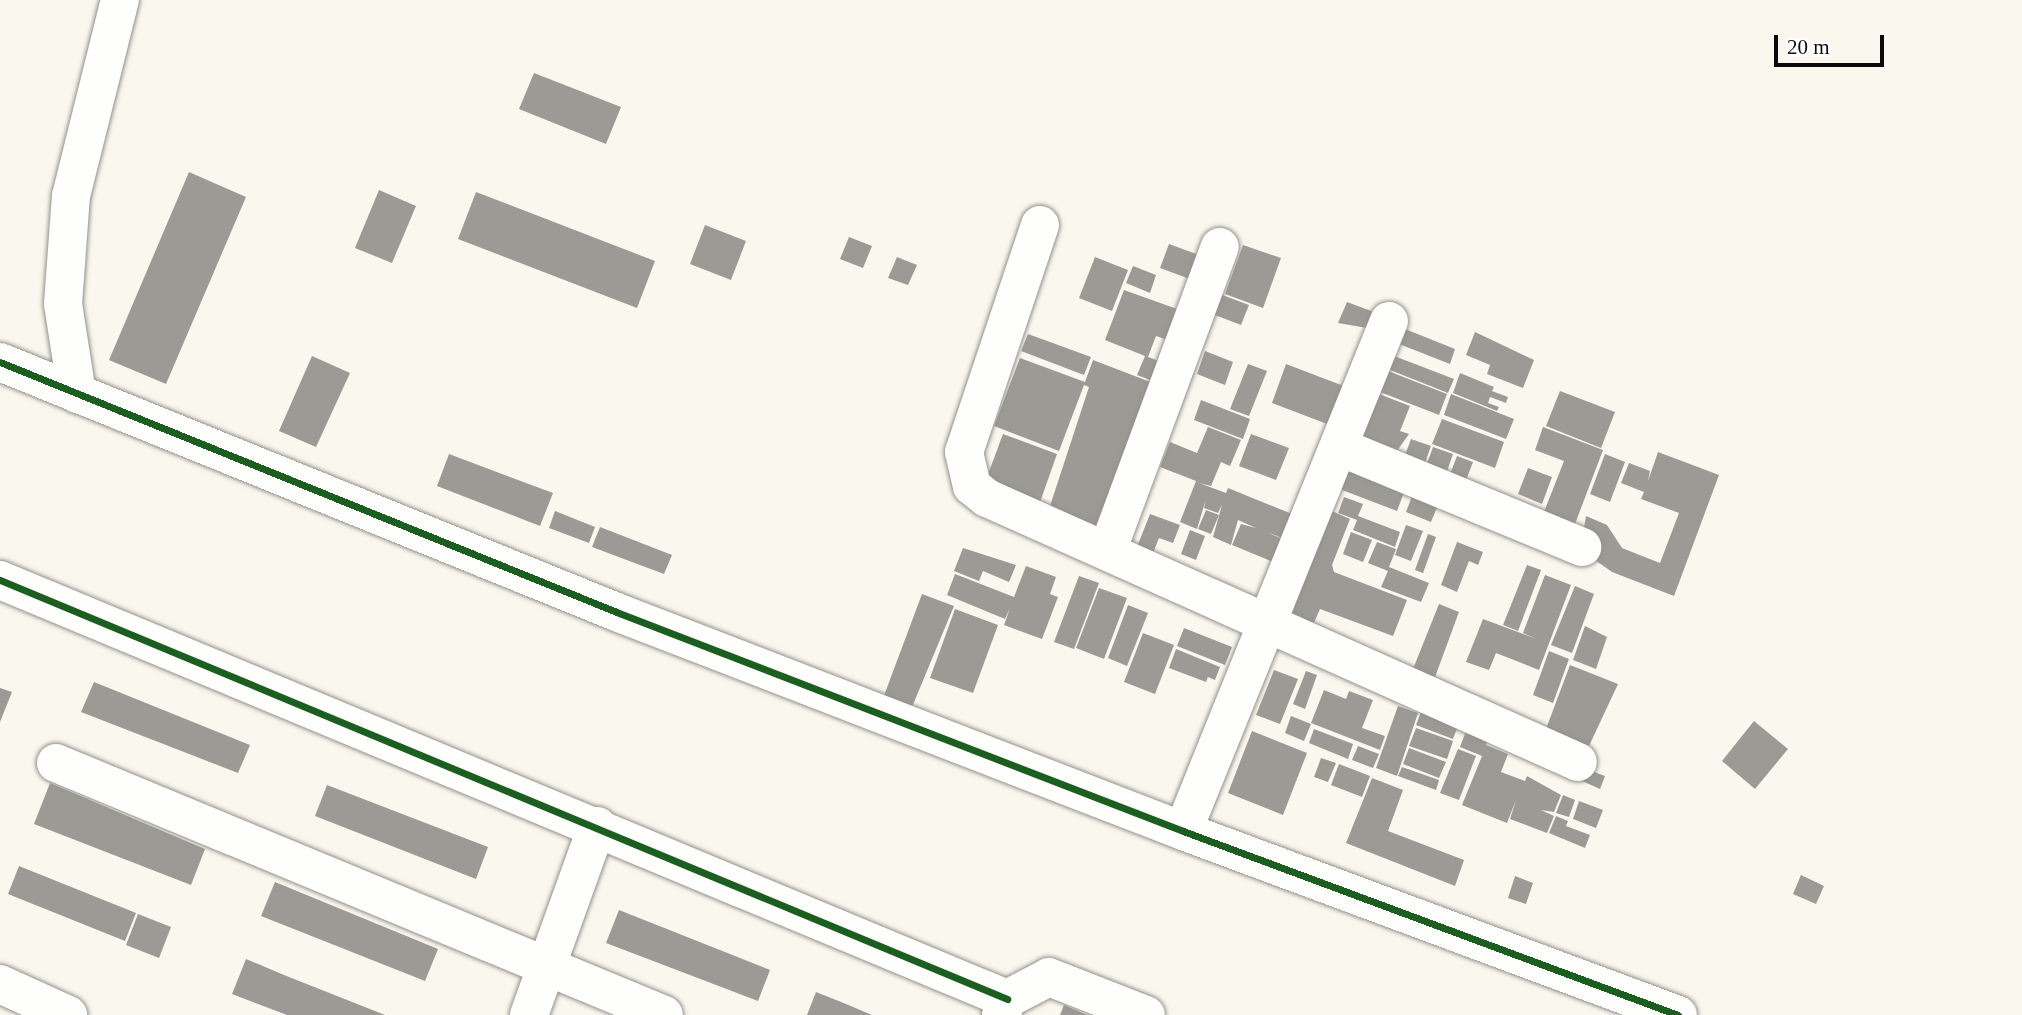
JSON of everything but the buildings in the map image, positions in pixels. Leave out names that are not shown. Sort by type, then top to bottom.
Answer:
[{"type":"street","points":[[77,394],[63,304],[71,196],[120,0]]},
{"type":"street","points":[[1040,226],[964,452],[972,486],[987,498],[1108,549],[1577,761]]},
{"type":"street","points":[[1108,549],[1220,247]]},
{"type":"street","points":[[1184,831],[1342,448],[1389,321]]},
{"type":"street","points":[[0,362],[632,618],[1184,831],[1678,1015]]},
{"type":"street","points":[[1342,448],[1582,547]]},
{"type":"street","points":[[0,580],[597,826],[1004,1007],[1049,977],[1146,1015]]},
{"type":"street","points":[[56,763],[664,1015]]},
{"type":"street","points":[[528,1015],[597,826]]},
{"type":"street","points":[[0,984],[68,1015]]},
{"type":"cycle path","points":[[0,362],[619,613],[1183,831],[1678,1015]]},
{"type":"cycle path","points":[[0,580],[1007,999]]}]
